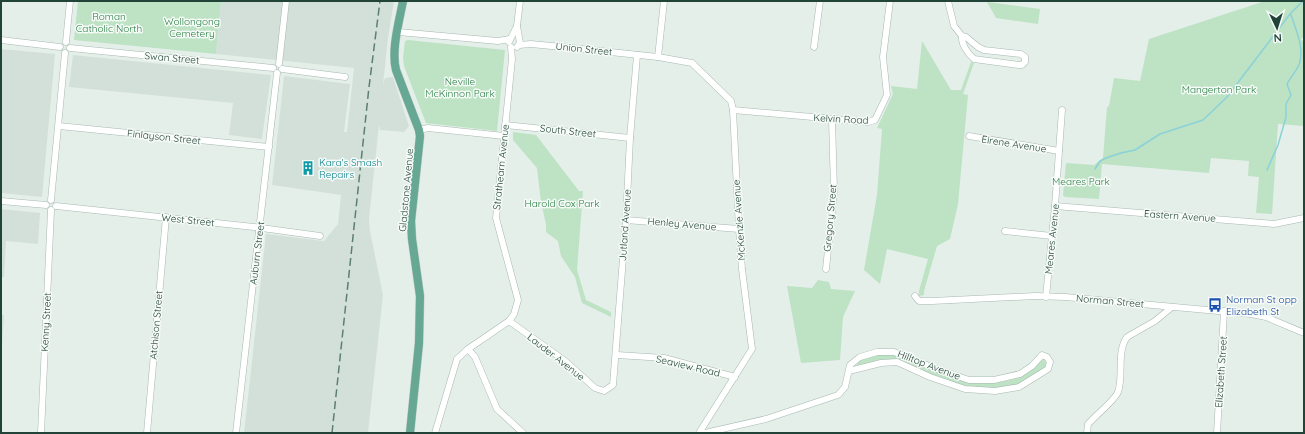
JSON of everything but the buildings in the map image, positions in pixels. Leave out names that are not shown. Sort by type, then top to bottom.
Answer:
[{"type":"main road","name":"Gladstone Avenue","points":[[403,1],[394,56],[395,66],[419,130],[420,144],[411,230],[420,288],[419,343],[410,433]]},
{"type":"street","points":[[1,201],[48,203],[54,201],[53,208],[47,209],[48,203],[59,126],[65,53],[68,52],[70,48],[69,44],[66,42],[70,1]]},
{"type":"street","name":"Auburn Street","points":[[236,433],[286,1]]},
{"type":"street","points":[[514,42],[520,1]]},
{"type":"street","points":[[658,58],[664,1]]},
{"type":"street","points":[[814,47],[820,1]]},
{"type":"street","name":"Kelvin Road","points":[[733,110],[832,120],[868,122],[875,120],[887,95],[883,57],[890,1]]},
{"type":"street","points":[[948,1],[954,26],[962,36],[966,37],[984,50],[1021,54],[1025,57],[1025,62],[1022,65],[1019,65],[974,59],[971,57],[961,41],[962,36]]},
{"type":"street","name":"Union Street","points":[[398,32],[637,55]]},
{"type":"street","points":[[1,40],[60,47],[65,53]]},
{"type":"street","points":[[60,47],[66,42]]},
{"type":"street","name":"Strathearn Avenue","points":[[509,321],[514,314],[518,300],[496,218],[514,42]]},
{"type":"street","name":"Swan Street","points":[[70,48],[278,68],[345,77]]},
{"type":"street","points":[[637,55],[692,63],[730,102],[733,110]]},
{"type":"street","name":"Jutland Avenue","points":[[604,391],[613,385],[616,355],[637,55]]},
{"type":"street","name":"McKenzie Avenue","points":[[699,433],[752,349],[742,270],[733,110]]},
{"type":"street","name":"Meares Avenue","points":[[1046,297],[1055,206],[1062,110]]},
{"type":"street","name":"Gregory Street","points":[[826,269],[834,191],[832,120]]},
{"type":"street","name":"South Street","points":[[506,125],[630,138]]},
{"type":"street","name":"Finlayson Street","points":[[59,126],[269,147]]},
{"type":"street","points":[[419,130],[428,128],[504,136]]},
{"type":"street","name":"Eirene Avenue","points":[[969,136],[1059,151]]},
{"type":"street","name":"Eastern Avenue","points":[[1055,206],[1274,224],[1304,218]]},
{"type":"street","name":"West Street","points":[[53,208],[166,217],[260,227],[320,236]]},
{"type":"street","name":"Kenny Street","points":[[41,433],[53,208]]},
{"type":"street","name":"Atchison Street","points":[[147,433],[166,217]]},
{"type":"street","name":"Henley Avenue","points":[[626,220],[739,229]]},
{"type":"street","points":[[1005,231],[1052,236]]},
{"type":"street","name":"Norman Street","points":[[915,296],[919,301],[1046,297],[1224,311],[1266,317],[1304,333]]},
{"type":"street","points":[[1087,433],[1088,424],[1090,421],[1117,394],[1124,341],[1127,337],[1154,321],[1172,307]]},
{"type":"street","name":"Elizabeth Street","points":[[1217,433],[1224,311]]},
{"type":"street","points":[[435,433],[457,359],[468,349],[509,321]]},
{"type":"street","name":"Lauder Avenue","points":[[509,321],[565,361],[595,388],[604,391]]},
{"type":"street","points":[[468,349],[475,358],[497,409],[523,433]]},
{"type":"street","name":"Hilltop Avenue","points":[[705,433],[766,419],[838,395],[845,387],[850,365],[860,357],[877,352],[894,352],[968,380],[994,380],[1020,374],[1032,366],[1042,355],[1047,357],[1050,362],[1048,369],[1019,387],[995,390],[965,389],[930,377],[897,362],[881,363],[849,371]]},
{"type":"street","name":"Seaview Road","points":[[616,355],[664,358],[735,377]]},
{"type":"shaded area","points":[[221,1],[394,1],[383,85],[385,78],[393,77],[409,126],[404,132],[380,130],[379,125],[369,219],[383,295],[368,433],[244,433],[266,234],[324,241],[338,224],[341,195],[272,185],[284,76],[350,84],[344,132],[347,132],[354,68],[216,54]]},
{"type":"shaded area","points":[[1,49],[55,54],[42,197],[1,193]]},
{"type":"shaded area","points":[[73,55],[271,75],[262,139],[229,135],[233,103],[69,87]]},
{"type":"shaded area","points":[[1,209],[40,213],[38,244],[6,241],[4,277],[1,277]]},
{"type":"shaded area","points":[[1,315],[4,315],[1,361]]},
{"type":"green space","name":"Wollongong Cemetery","points":[[78,1],[221,1],[216,54],[74,40]]},
{"type":"green space","name":"Mangerton Park","points":[[1265,1],[1304,1],[1304,37],[1301,39],[1304,43],[1304,126],[1278,124],[1272,214],[1256,213],[1259,177],[1248,176],[1249,161],[1211,158],[1209,173],[1102,164],[1099,199],[1065,197],[1063,195],[1066,163],[1094,165],[1103,158],[1107,107],[1109,106],[1114,78],[1140,81],[1149,39]]},
{"type":"green space","points":[[987,2],[1040,9],[1038,24],[996,18]]},
{"type":"green space","name":"Neville McKinnon Park","points":[[408,40],[505,50],[497,131],[426,123],[404,66],[403,58],[405,41]]},
{"type":"green space","points":[[922,41],[951,90],[961,90],[971,62],[974,63],[963,94],[968,95],[958,204],[950,239],[937,246],[924,295],[919,296],[928,259],[887,249],[880,284],[864,270],[877,195],[882,129],[877,128],[893,94],[891,86],[917,89]]},
{"type":"green space","name":"Harold Cox Park","points":[[513,132],[536,135],[579,191],[583,191],[577,270],[586,300],[611,312],[611,317],[582,303],[575,277],[561,256],[558,241],[546,232],[537,168],[513,140]]},
{"type":"green space","points":[[818,280],[829,282],[831,289],[855,291],[843,317],[840,360],[801,363],[787,286],[812,288]]},
{"type":"green space","points":[[877,354],[891,354],[961,380],[976,383],[993,383],[1017,378],[1027,374],[1044,359],[1046,363],[1045,368],[1020,383],[1006,388],[964,387],[883,360],[857,366],[858,362]]},
{"type":"waterway","points":[[1095,169],[1100,161],[1106,158],[1135,150],[1160,134],[1203,120],[1227,97],[1290,14],[1303,1]]},
{"type":"waterway","points":[[1267,170],[1278,145],[1286,117],[1286,104],[1291,95],[1287,84],[1298,67],[1301,59],[1299,40],[1291,15]]},
{"type":"railway","points":[[332,433],[369,87],[380,1]]},
{"type":"place","name":"Kara's Smash Repairs","points":[[308,168]]},
{"type":"place","name":"Norman St opp Elizabeth St","points":[[1215,305]]},
{"type":"park label","name":"Roman Catholic North","points":[[109,22]]},
{"type":"park label","name":"Meares Park","points":[[1081,181]]}]
